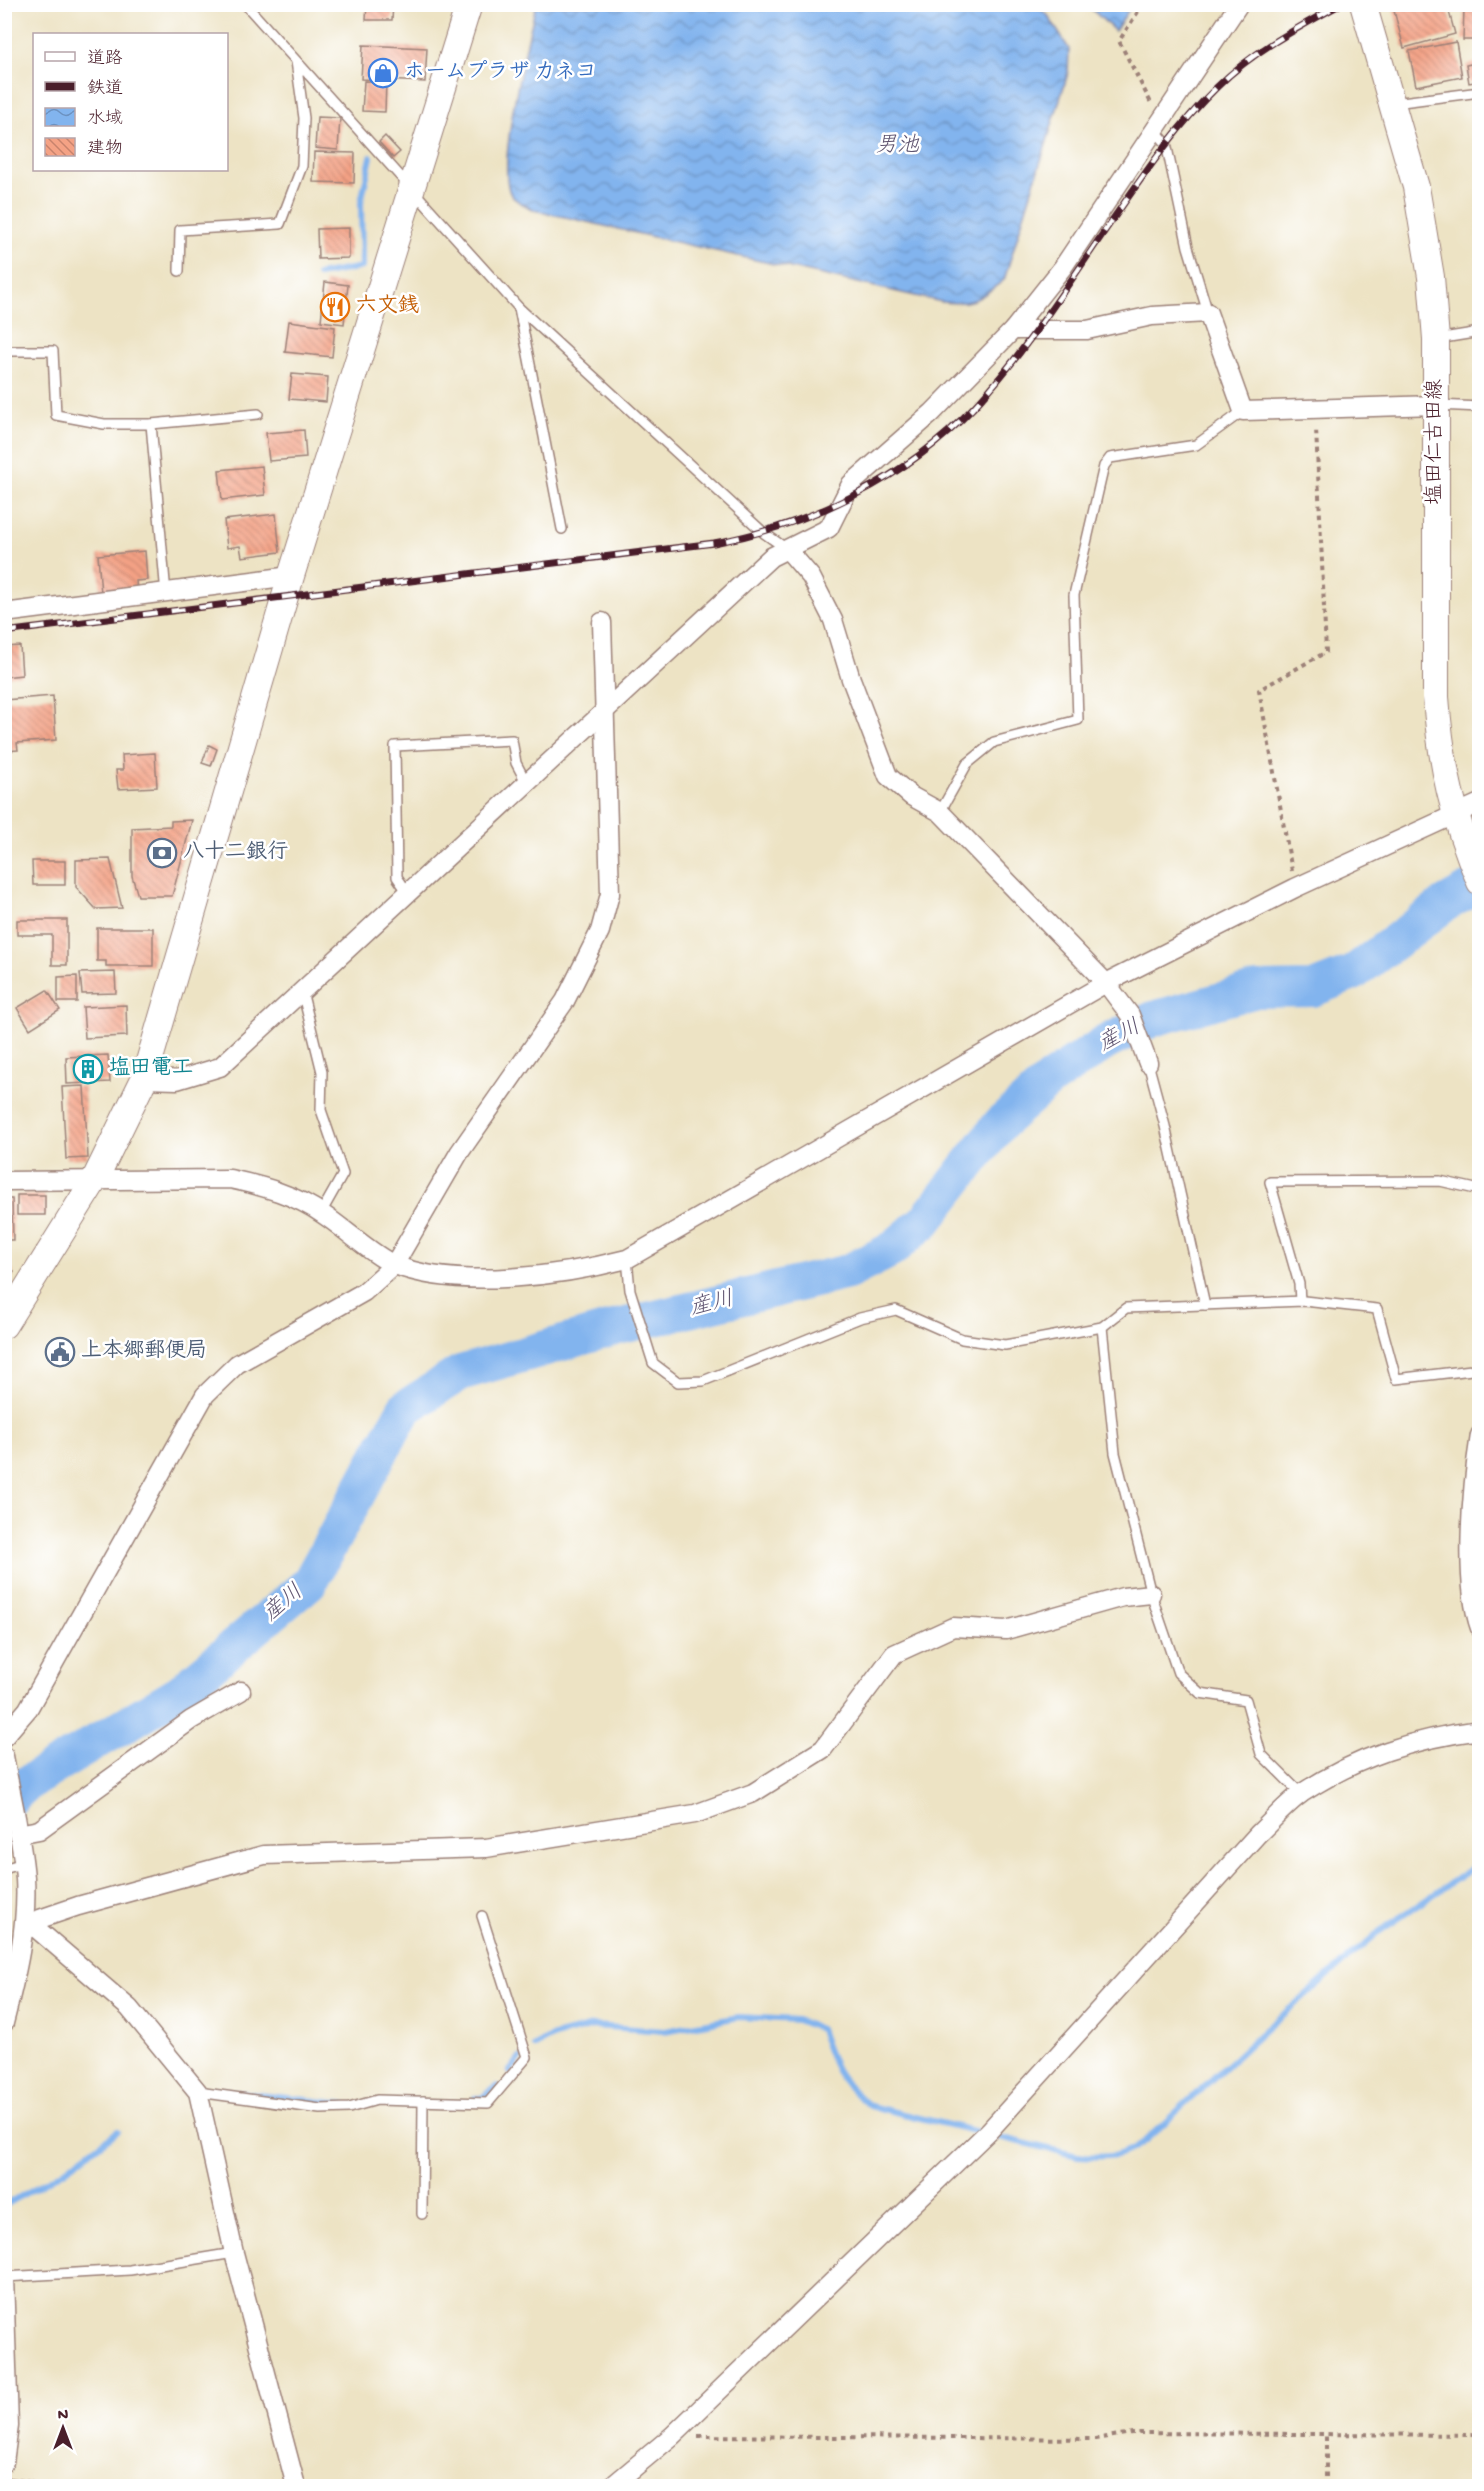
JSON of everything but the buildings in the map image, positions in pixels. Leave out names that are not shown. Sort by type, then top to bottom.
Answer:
[{"type":"street","points":[[4,1325],[95,1179],[144,1079],[291,576],[469,4]]},
{"type":"street","points":[[144,1079],[177,1080],[220,1067],[605,708],[771,557],[829,528],[851,484],[932,413],[1013,330],[1064,267],[1239,4]]},
{"type":"street","name":"塩田仁古田線","points":[[1368,6],[1391,104],[1416,187],[1425,232],[1436,339],[1436,697],[1440,751],[1455,815],[1479,882]]},
{"type":"street","points":[[1013,330],[1087,330],[1152,316],[1208,314],[1243,411],[1436,405]]},
{"type":"street","points":[[788,550],[811,577],[833,621],[851,679],[888,776],[911,796],[940,812],[1106,982],[1130,1015],[1148,1063]]},
{"type":"street","points":[[4,614],[291,576]]},
{"type":"street","points":[[4,1737],[28,1709],[205,1395],[237,1364],[364,1292],[394,1265],[459,1153],[565,1001],[600,931],[610,894],[602,622]]},
{"type":"street","points":[[4,1181],[230,1179],[266,1187],[321,1213],[394,1265],[436,1277],[514,1277],[589,1269],[627,1259],[1106,982],[1295,888],[1479,802]]},
{"type":"street","points":[[1479,1435],[1472,1521],[1472,1576],[1479,1628]]},
{"type":"street","points":[[28,1924],[78,1906],[264,1856],[486,1848],[695,1814],[753,1793],[823,1749],[894,1654],[953,1627],[1006,1630],[1123,1597],[1151,1594]]},
{"type":"street","points":[[18,1831],[39,1830],[191,1720],[241,1691]]},
{"type":"street","points":[[612,2487],[672,2436],[989,2131],[1257,1834],[1301,1794],[1375,1753],[1439,1735],[1479,1730]]},
{"type":"street","points":[[4,1756],[23,1863],[28,1924],[4,2023]]},
{"type":"street","points":[[28,1924],[129,2008],[198,2092],[234,2253],[296,2487]]},
{"type":"street","points":[[4,2277],[9,2426],[4,2462]]},
{"type":"lane","points":[[245,4],[519,308],[764,533],[788,550]]},
{"type":"lane","points":[[179,271],[180,230],[280,224],[302,166],[304,118],[296,61]]},
{"type":"lane","points":[[1391,104],[1479,92]]},
{"type":"lane","points":[[1157,125],[1166,143],[1188,247],[1208,314]]},
{"type":"lane","points":[[519,308],[562,529]]},
{"type":"lane","points":[[1436,339],[1479,332]]},
{"type":"lane","points":[[4,351],[53,351],[56,415],[104,424],[151,424],[258,414]]},
{"type":"lane","points":[[1436,405],[1479,407]]},
{"type":"lane","points":[[940,812],[968,764],[994,742],[1078,720],[1074,595],[1104,466],[1110,458],[1196,445],[1243,411]]},
{"type":"lane","points":[[151,424],[166,594]]},
{"type":"lane","points":[[408,893],[398,877],[395,746],[512,740],[516,763],[526,782]]},
{"type":"lane","points":[[302,991],[322,1072],[321,1110],[343,1174],[321,1213]]},
{"type":"lane","points":[[1148,1063],[1165,1126],[1204,1305]]},
{"type":"lane","points":[[1300,1301],[1299,1284],[1270,1182],[1440,1181],[1479,1190]]},
{"type":"lane","points":[[627,1259],[630,1290],[653,1362],[678,1382],[704,1381],[860,1318],[896,1310],[962,1340],[1005,1345],[1102,1327],[1125,1308],[1300,1301],[1377,1309],[1396,1379],[1479,1369]]},
{"type":"lane","points":[[1102,1327],[1115,1454],[1151,1594],[1178,1673],[1200,1693],[1246,1700],[1261,1754],[1301,1794]]},
{"type":"lane","points":[[4,1869],[23,1863]]},
{"type":"lane","points":[[198,2092],[320,2109],[349,2108],[377,2100],[488,2103],[527,2057],[482,1916]]},
{"type":"lane","points":[[422,2214],[423,2101]]},
{"type":"lane","points":[[4,2277],[130,2270],[234,2253]]},
{"type":"lane","points":[[4,2482],[29,2487]]},
{"type":"path","points":[[1143,4],[1119,41],[1157,125]]},
{"type":"path","points":[[1295,888],[1259,690],[1326,652],[1316,409]]},
{"type":"path","points":[[672,2436],[1095,2439],[1132,2433],[1479,2435]]},
{"type":"path","points":[[1326,2433],[1326,2487]]},
{"type":"water","name":"男池","points":[[536,5],[1034,5],[1047,14],[1069,49],[1068,73],[1004,280],[976,299],[942,302],[534,210],[521,203],[511,195],[507,180],[507,158],[520,73]]},
{"type":"water","points":[[1087,5],[1132,5],[1115,31]]},
{"type":"waterway","points":[[318,275],[362,267],[361,202],[371,157]]},
{"type":"waterway","name":"産川","points":[[4,1805],[26,1784],[180,1692],[309,1583],[405,1408],[460,1373],[618,1327],[848,1272],[891,1250],[925,1221],[1000,1124],[1051,1079],[1105,1043],[1153,1019],[1257,990],[1313,989],[1353,973],[1445,904],[1480,884]]},
{"type":"waterway","points":[[535,2046],[554,2036],[593,2026],[665,2031],[739,2017],[797,2020],[820,2029],[838,2072],[851,2089],[870,2106],[1078,2156],[1097,2157],[1121,2154],[1146,2140],[1265,2030],[1380,1931],[1480,1863]]},
{"type":"waterway","points":[[509,2072],[520,2058]]},
{"type":"waterway","points":[[475,2098],[481,2098],[497,2087]]},
{"type":"waterway","points":[[213,2090],[344,2104]]},
{"type":"waterway","points":[[4,2206],[64,2171],[118,2131]]},
{"type":"railway","points":[[4,632],[714,543],[750,535],[821,511],[855,495],[919,455],[975,406],[1013,362],[1137,185],[1202,102],[1231,74],[1260,52],[1341,4]]},
{"type":"place","name":"ホームプラザ カネコ","points":[[383,73]]},
{"type":"place","name":"六文銭","points":[[335,307]]},
{"type":"place","name":"八十二銀行","points":[[162,853]]},
{"type":"place","name":"塩田電工","points":[[88,1069]]},
{"type":"place","name":"上本郷郵便局","points":[[60,1352]]}]
